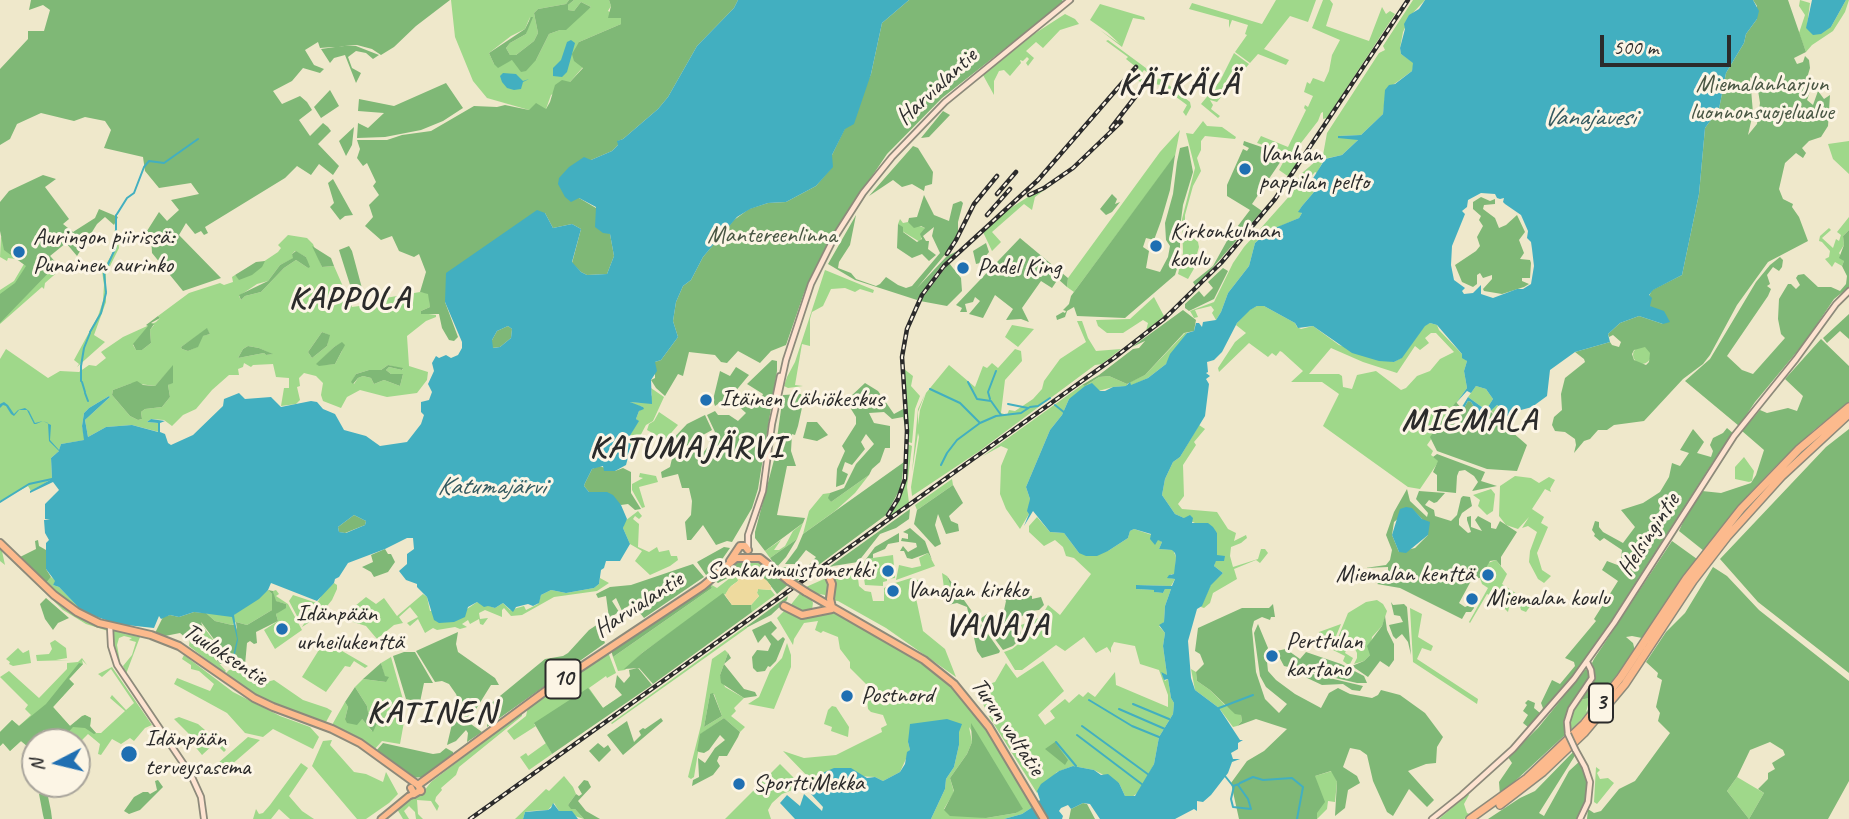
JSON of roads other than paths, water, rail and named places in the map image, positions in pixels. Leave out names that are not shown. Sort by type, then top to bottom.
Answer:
[{"type":"highway","name":"3","points":[[1470,819],[1527,778],[1584,724],[1621,677],[1741,509],[1775,473],[1849,407]]},
{"type":"highway","name":"3","points":[[1711,552],[1766,492],[1849,414]]},
{"type":"highway","name":"Tuuloksentie","points":[[0,543],[61,601],[86,617],[109,627],[172,642],[195,654],[254,698],[324,725],[360,744],[416,789]]},
{"type":"highway","name":"Turun valtatie","points":[[738,548],[765,558],[787,580]]},
{"type":"highway","points":[[738,548],[743,557],[748,550]]},
{"type":"highway","name":"Harvialantie","points":[[703,586],[730,561],[738,548]]},
{"type":"highway","name":"Turun valtatie","points":[[743,557],[762,559],[774,572],[924,660],[964,694],[989,727],[1044,819]]},
{"type":"highway","name":"Harvialantie","points":[[416,789],[551,687],[703,586],[735,559],[743,557]]},
{"type":"highway","name":"3","points":[[1479,819],[1530,783],[1591,726],[1625,684],[1705,560]]},
{"type":"highway","points":[[828,572],[832,581],[830,602],[838,611]]},
{"type":"highway","points":[[822,601],[831,592]]},
{"type":"highway","points":[[809,593],[815,606],[810,614]]},
{"type":"highway","points":[[784,606],[798,615],[822,609],[838,611]]},
{"type":"main road","name":"Harvialantie","points":[[748,550],[748,535],[765,477],[772,424],[786,360],[806,298],[827,251],[884,166],[935,111],[1070,0]]},
{"type":"main road","name":"Helsingintie","points":[[1432,819],[1513,749],[1554,704],[1587,662],[1734,436],[1826,318],[1849,293]]},
{"type":"main road","name":"Harvialantie","points":[[738,548],[757,509]]},
{"type":"main road","points":[[109,627],[110,643],[119,669],[191,775],[202,800],[204,819]]},
{"type":"main road","points":[[1580,819],[1588,802],[1590,782],[1586,767],[1568,733],[1567,722],[1571,709],[1592,678],[1587,662]]},
{"type":"main road","name":"Harvialantie","points":[[381,819],[416,789]]},
{"type":"water","name":"Katumajärvi","points":[[738,0],[909,0],[882,23],[871,74],[854,124],[845,129],[832,155],[833,167],[816,186],[786,202],[768,203],[737,217],[703,257],[691,280],[683,286],[676,302],[673,321],[678,337],[661,360],[655,362],[657,371],[651,380],[652,404],[630,402],[644,409],[639,411],[636,419],[639,421],[628,439],[631,446],[626,465],[615,471],[604,471],[603,466],[592,469],[584,486],[589,492],[607,492],[613,495],[621,505],[627,519],[623,528],[630,544],[620,561],[606,561],[601,570],[599,584],[594,588],[566,593],[551,590],[541,595],[539,603],[516,607],[513,612],[503,603],[495,608],[484,607],[477,602],[468,607],[465,617],[454,622],[439,623],[434,620],[427,597],[417,584],[406,580],[399,571],[407,564],[407,554],[414,549],[413,538],[407,538],[348,563],[317,601],[271,583],[259,599],[234,615],[238,640],[230,669],[237,639],[232,617],[194,612],[179,617],[170,615],[161,619],[159,616],[154,628],[117,624],[83,612],[59,587],[53,585],[55,581],[46,569],[46,543],[49,540],[45,533],[44,520],[50,520],[45,519],[45,504],[59,490],[53,482],[30,493],[52,479],[51,458],[59,451],[49,441],[48,424],[51,425],[50,440],[59,450],[61,444],[84,440],[84,413],[109,396],[85,420],[88,437],[106,427],[132,425],[158,432],[158,423],[147,422],[151,419],[165,421],[160,423],[160,432],[165,434],[171,445],[193,435],[223,406],[224,399],[239,393],[245,399],[271,397],[281,407],[317,402],[323,409],[335,414],[344,430],[366,436],[380,446],[407,442],[421,424],[424,415],[421,412],[421,402],[429,400],[432,392],[428,384],[434,371],[432,363],[436,356],[439,358],[446,355],[451,358],[458,355],[462,348],[445,302],[446,273],[537,210],[545,213],[553,228],[572,224],[581,229],[572,262],[581,272],[587,275],[607,274],[614,256],[610,234],[595,227],[596,207],[579,198],[571,202],[565,197],[558,184],[559,178],[584,157],[591,160],[612,151],[618,145],[617,141],[623,139],[658,109],[668,97],[697,46],[734,8]],"holes":[[[508,326],[512,329],[511,338],[500,347],[493,348],[492,340],[497,331]],[[354,515],[366,521],[365,525],[346,533],[339,532],[338,527]]]},
{"type":"water","name":"Vanajavesi","points":[[1425,0],[1753,0],[1759,11],[1757,19],[1726,73],[1719,109],[1705,128],[1699,194],[1682,275],[1653,290],[1649,295],[1652,298],[1650,306],[1664,311],[1670,322],[1663,324],[1639,316],[1620,323],[1608,334],[1610,342],[1575,352],[1550,370],[1547,396],[1532,407],[1514,409],[1513,416],[1507,416],[1507,410],[1497,405],[1482,419],[1471,402],[1468,401],[1463,410],[1460,410],[1468,397],[1486,410],[1493,399],[1486,389],[1476,386],[1471,393],[1467,391],[1457,402],[1467,388],[1464,371],[1467,361],[1437,325],[1430,323],[1425,326],[1402,358],[1394,362],[1379,361],[1352,353],[1313,326],[1298,328],[1295,323],[1264,306],[1250,310],[1237,323],[1222,352],[1214,360],[1207,362],[1206,373],[1210,376],[1206,379],[1209,384],[1205,416],[1180,457],[1173,462],[1165,479],[1162,495],[1175,514],[1184,518],[1190,515],[1193,518],[1192,523],[1208,523],[1213,527],[1217,533],[1217,555],[1225,556],[1224,561],[1216,561],[1214,566],[1223,573],[1211,585],[1202,606],[1197,609],[1188,641],[1191,678],[1195,690],[1219,708],[1240,740],[1243,740],[1238,743],[1238,749],[1231,753],[1233,759],[1240,759],[1232,762],[1228,773],[1211,795],[1203,802],[1197,801],[1197,811],[1194,809],[1175,819],[1100,819],[1090,804],[1083,803],[1071,809],[1068,805],[1061,808],[1059,811],[1062,819],[1004,819],[1022,814],[1034,806],[1040,800],[1037,791],[1041,784],[1059,771],[1073,766],[1094,770],[1101,775],[1108,774],[1119,783],[1125,796],[1135,796],[1154,764],[1159,737],[1173,714],[1174,703],[1168,679],[1164,680],[1161,672],[1167,675],[1163,646],[1165,633],[1159,625],[1164,622],[1165,606],[1171,589],[1165,589],[1163,593],[1154,592],[1136,589],[1136,585],[1172,586],[1175,579],[1167,578],[1174,574],[1175,553],[1172,550],[1159,549],[1162,542],[1158,540],[1155,545],[1150,539],[1151,534],[1134,529],[1130,531],[1128,538],[1108,551],[1097,556],[1086,556],[1079,553],[1064,533],[1050,532],[1033,511],[1024,526],[1029,514],[1027,511],[1030,499],[1026,487],[1050,430],[1062,415],[1069,399],[1085,386],[1092,383],[1100,391],[1105,391],[1148,378],[1166,364],[1170,354],[1187,333],[1194,331],[1196,323],[1202,327],[1203,322],[1216,320],[1228,293],[1249,266],[1255,243],[1270,230],[1299,218],[1302,213],[1298,212],[1314,192],[1310,186],[1312,180],[1325,159],[1342,155],[1358,140],[1338,136],[1361,135],[1383,114],[1385,90],[1412,71],[1413,63],[1401,54],[1400,48],[1404,24],[1409,15],[1419,9]],"holes":[[[1481,193],[1495,194],[1497,198],[1504,198],[1503,202],[1521,215],[1528,231],[1527,238],[1531,242],[1534,266],[1531,284],[1493,298],[1481,294],[1481,285],[1473,293],[1464,294],[1462,291],[1465,288],[1454,280],[1451,265],[1452,246],[1465,214],[1462,211],[1467,207],[1468,200]]]},
{"type":"water","points":[[1812,0],[1846,0],[1831,27],[1821,34],[1813,35],[1806,28]]},
{"type":"water","points":[[571,40],[575,43],[567,72],[562,77],[553,76],[553,68],[561,60],[567,42]]},
{"type":"water","points":[[503,73],[516,74],[523,81],[529,79],[523,82],[521,89],[514,90],[507,88],[502,82],[500,76]]},
{"type":"water","points":[[4,402],[14,414],[18,410],[25,408],[29,411],[35,423],[43,421],[34,424],[27,410],[19,410],[14,416],[6,406],[0,408],[0,404]]},
{"type":"water","points":[[1412,508],[1422,519],[1430,522],[1428,535],[1406,553],[1399,552],[1392,535],[1400,509]]},
{"type":"water","points":[[947,719],[962,724],[959,745],[954,767],[946,779],[945,789],[931,819],[795,819],[780,803],[787,795],[800,806],[804,794],[822,811],[823,807],[808,787],[820,774],[834,768],[851,768],[867,778],[875,777],[883,781],[900,772],[905,764],[907,752],[910,750],[910,724]]},
{"type":"water","points":[[553,803],[559,811],[572,811],[578,819],[523,819],[525,812],[548,810]]},
{"type":"waterway","points":[[117,214],[127,198],[134,193],[149,161],[164,163],[198,139]]},
{"type":"waterway","points":[[106,292],[104,273],[116,247],[116,215]]},
{"type":"waterway","points":[[90,332],[101,313],[106,293]]},
{"type":"waterway","points":[[81,366],[90,333]]},
{"type":"waterway","points":[[81,366],[81,381]]},
{"type":"waterway","points":[[990,399],[988,392],[996,371]]},
{"type":"waterway","points":[[82,382],[85,392]]},
{"type":"waterway","points":[[968,382],[977,399],[991,401],[1001,415]]},
{"type":"waterway","points":[[930,389],[960,403],[980,423]]},
{"type":"waterway","points":[[85,393],[88,401]]},
{"type":"waterway","points":[[941,465],[957,440],[980,423],[996,416],[1021,413],[1050,398]]},
{"type":"waterway","points":[[1008,404],[1028,408]]},
{"type":"waterway","points":[[1055,405],[1065,413]]},
{"type":"waterway","points":[[0,502],[29,484],[52,479]]},
{"type":"waterway","points":[[1219,708],[1253,695]]},
{"type":"waterway","points":[[1089,700],[1132,726],[1159,737]]},
{"type":"waterway","points":[[1133,704],[1169,719]]},
{"type":"waterway","points":[[1119,709],[1165,729]]},
{"type":"waterway","points":[[1082,726],[1149,775]]},
{"type":"waterway","points":[[1077,735],[1143,785]]},
{"type":"waterway","points":[[1056,742],[1076,766]]},
{"type":"waterway","points":[[1225,776],[1233,786],[1239,784]]},
{"type":"waterway","points":[[1240,783],[1253,777],[1263,780],[1292,778],[1303,787],[1297,819]]},
{"type":"waterway","points":[[1234,786],[1231,799],[1233,807],[1251,809],[1248,799],[1238,785]]},
{"type":"railway","points":[[470,819],[1114,358],[1164,319],[1221,263],[1275,199],[1408,0]]},
{"type":"railway","points":[[888,515],[898,499],[905,479],[907,431],[902,357],[907,329],[922,295],[944,266],[1038,180],[1136,67]]},
{"type":"railway","points":[[1111,128],[1139,92]]},
{"type":"railway","points":[[1029,195],[1073,168],[1121,122]]},
{"type":"railway","points":[[997,194],[1016,172]]},
{"type":"railway","points":[[947,254],[974,204],[997,176]]},
{"type":"railway","points":[[987,215],[1010,189]]},
{"type":"place","name":"Vanhan pappilan pelto","points":[[1245,169]]},
{"type":"place","name":"Kirkonkulman koulu","points":[[1156,246]]},
{"type":"place","name":"Auringon piirissä: Punainen aurinko","points":[[19,252]]},
{"type":"place","name":"Padel King","points":[[963,268]]},
{"type":"place","name":"Itäinen Lähiökeskus","points":[[706,400]]},
{"type":"place","name":"Sankarimuistomerkki","points":[[888,571]]},
{"type":"place","name":"Miemalan kenttä","points":[[1488,575]]},
{"type":"place","name":"Vanajan kirkko","points":[[893,591]]},
{"type":"place","name":"Miemalan koulu","points":[[1472,599]]},
{"type":"place","name":"Idänpään urheilukenttä","points":[[282,629]]},
{"type":"place","name":"Perttulan kartano","points":[[1272,656]]},
{"type":"place","name":"Postnord","points":[[847,696]]},
{"type":"place","name":"Idänpään terveysasema","points":[[129,754]]},
{"type":"place","name":"SporttiMekka","points":[[739,784]]},
{"type":"district","name":"KÄIKÄLÄ","points":[[1179,86]]},
{"type":"district","name":"KAPPOLA","points":[[350,300]]},
{"type":"district","name":"MIEMALA","points":[[1470,422]]},
{"type":"district","name":"KATUMAJÄRVI","points":[[687,449]]},
{"type":"district","name":"VANAJA","points":[[997,627]]},
{"type":"district","name":"KATINEN","points":[[432,714]]},
{"type":"park label","name":"Miemalanharjun luonnonsuojelualue","points":[[1762,99]]},
{"type":"park label","name":"Mantereenlinna","points":[[772,236]]}]
